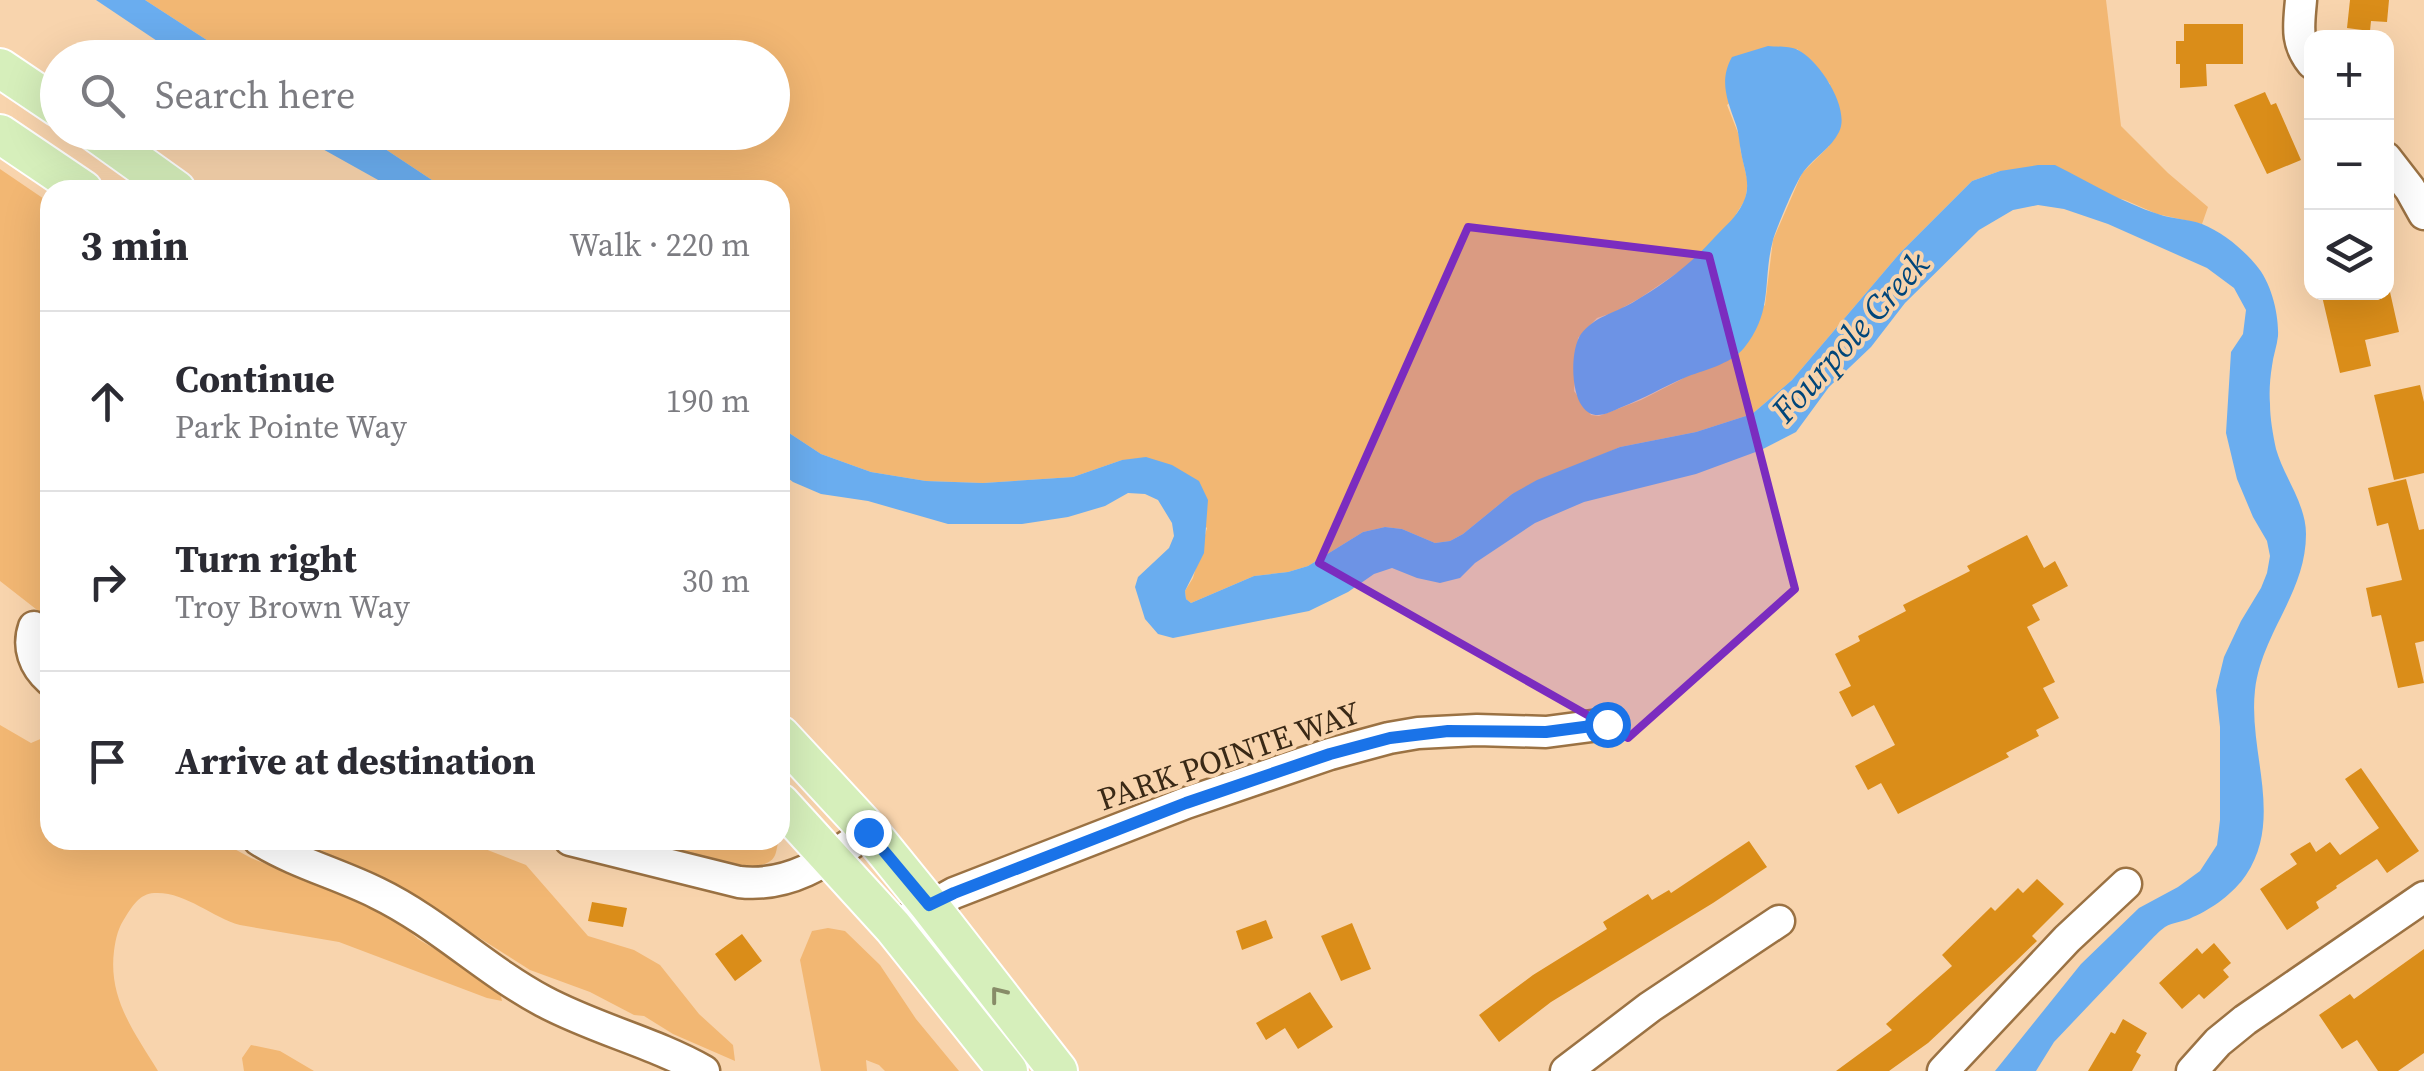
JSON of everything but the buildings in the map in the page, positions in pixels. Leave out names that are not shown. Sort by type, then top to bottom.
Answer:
[{"type":"main road","points":[[0,68],[40,95]]},
{"type":"main road","points":[[0,134],[68,180]]},
{"type":"main road","points":[[120,150],[162,180]]},
{"type":"main road","points":[[790,747],[929,905],[1058,1071]]},
{"type":"main road","points":[[790,814],[893,928],[1008,1071]]},
{"type":"street","points":[[2302,0],[2298,37],[2304,53]]},
{"type":"street","points":[[2394,168],[2424,214]]},
{"type":"street","points":[[40,630],[34,626],[31,643],[40,669]]},
{"type":"street","name":"PARK POINTE WAY","points":[[893,928],[954,893],[1186,803],[1345,750],[1418,733],[1546,732],[1607,724]]},
{"type":"street","points":[[610,850],[756,884],[787,880],[832,858],[868,832]]},
{"type":"street","points":[[278,850],[405,909],[543,1001],[704,1071]]},
{"type":"street","points":[[1944,1071],[2067,938],[2126,884]]},
{"type":"street","points":[[2192,1071],[2245,1020],[2424,897]]},
{"type":"street","points":[[1566,1071],[1650,1007],[1778,921]]},
{"type":"highlighted area","points":[[1468,227],[1709,256],[1795,589],[1628,738],[1319,563]]},
{"type":"shaded area","points":[[145,0],[2106,0],[2121,126],[2208,207],[2202,224],[2157,214],[2125,200],[2000,171],[1972,181],[1900,253],[1792,380],[1752,414],[1696,432],[1620,447],[1512,494],[1450,541],[1435,543],[1402,529],[1385,527],[1363,532],[1308,566],[1254,576],[1191,603],[1185,591],[1193,578],[1207,528],[1122,460],[1073,477],[983,483],[926,481],[871,472],[821,454],[790,434],[790,180],[432,180],[387,150],[790,150],[790,40],[207,40]],"holes":[[[1797,49],[1830,84],[1829,146],[1802,173],[1773,240],[1765,305],[1682,379],[1641,400],[1599,416],[1591,415],[1574,391],[1578,338],[1597,318],[1640,298],[1689,265],[1730,224],[1745,200],[1748,183],[1740,138],[1727,105]]]},
{"type":"shaded area","points":[[0,169],[40,196],[40,612],[0,581]]},
{"type":"shaded area","points":[[0,725],[31,743],[40,739],[40,850],[236,850],[393,917],[418,939],[499,987],[502,1001],[339,942],[240,925],[187,900],[154,893],[137,901],[123,920],[113,968],[125,1015],[158,1071],[0,1071]]},
{"type":"shaded area","points":[[321,850],[488,850],[526,865],[588,936],[634,950],[660,965],[699,1014],[733,1045],[735,1061],[590,992],[530,970],[396,885]]},
{"type":"shaded area","points":[[654,850],[776,850],[770,861],[755,866]]},
{"type":"shaded area","points":[[812,931],[845,931],[880,965],[916,1019],[959,1071],[885,1071],[866,1060],[867,1071],[821,1071],[800,960]]},
{"type":"shaded area","points":[[251,1045],[280,1051],[314,1071],[244,1071],[242,1058]]},
{"type":"water","points":[[96,0],[145,0],[207,40],[156,40]]},
{"type":"water","points":[[1768,46],[1795,49],[1815,64],[1831,86],[1842,122],[1836,138],[1801,176],[1782,215],[1773,240],[1760,321],[1744,348],[1724,363],[1611,412],[1591,414],[1578,399],[1574,381],[1575,350],[1581,334],[1598,319],[1632,303],[1676,274],[1730,222],[1743,203],[1746,178],[1727,98],[1726,74],[1732,57]]},
{"type":"water","points":[[324,150],[387,150],[432,180],[378,180]]},
{"type":"water","name":"Fourpole Creek","points":[[2055,165],[2145,209],[2210,227],[2251,259],[2266,280],[2273,299],[2278,327],[2270,385],[2273,432],[2276,449],[2299,501],[2306,534],[2299,575],[2266,649],[2255,690],[2264,808],[2257,853],[2246,875],[2222,900],[2200,914],[2168,925],[2156,935],[2054,1042],[2036,1071],[1995,1071],[2081,964],[2139,908],[2200,871],[2217,845],[2220,727],[2216,690],[2224,657],[2261,588],[2270,556],[2267,541],[2237,479],[2226,433],[2231,352],[2243,334],[2246,310],[2234,288],[2207,268],[2064,209],[2038,205],[2013,210],[1979,230],[1905,303],[1871,347],[1829,387],[1796,432],[1761,450],[1696,474],[1584,502],[1535,523],[1475,563],[1460,578],[1440,583],[1392,568],[1309,611],[1173,638],[1158,634],[1145,619],[1135,587],[1138,577],[1169,548],[1174,536],[1172,523],[1158,500],[1145,494],[1128,493],[1105,506],[1068,517],[1022,524],[948,524],[868,501],[821,494],[790,480],[790,434],[821,454],[871,472],[926,481],[983,483],[1073,477],[1122,460],[1146,457],[1172,465],[1199,481],[1208,500],[1204,553],[1185,591],[1191,603],[1254,576],[1308,566],[1363,532],[1385,527],[1402,529],[1435,543],[1450,541],[1537,480],[1620,447],[1696,432],[1752,414],[1792,380],[1900,253],[1972,181],[2000,171]]},
{"type":"route","points":[[868,832],[929,905],[1186,803],[1330,754],[1418,733],[1546,732],[1607,724]]}]
